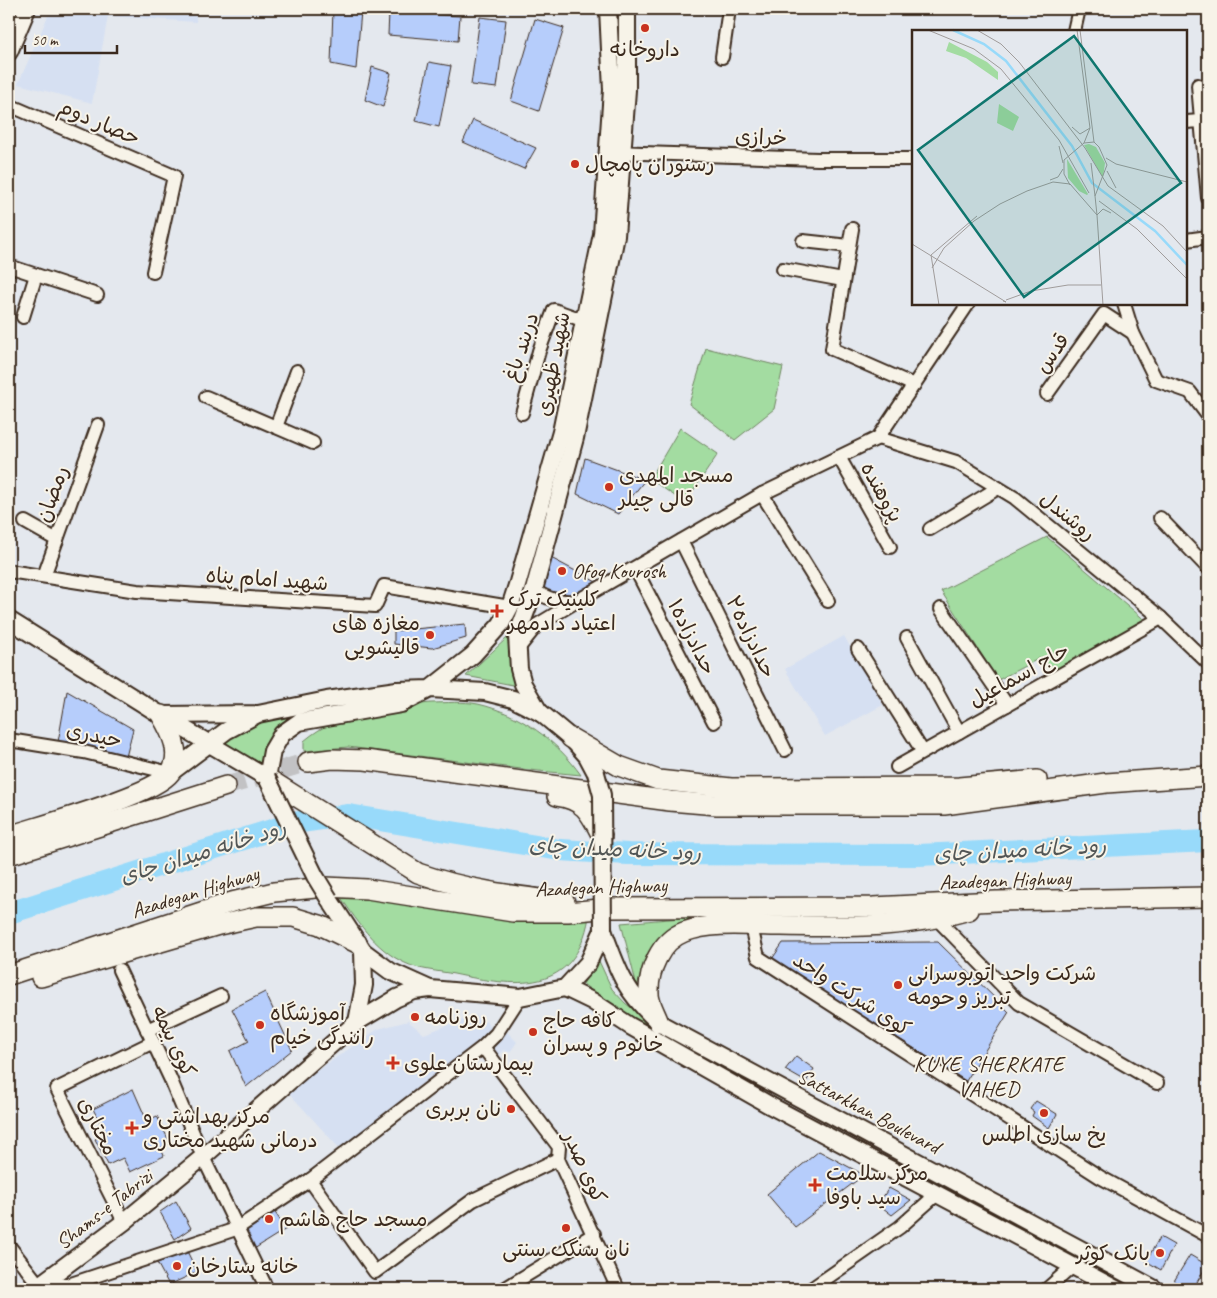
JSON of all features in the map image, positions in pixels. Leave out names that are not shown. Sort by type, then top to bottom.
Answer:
[{"type":"highway","points":[[9,836],[132,795],[158,783],[170,773],[175,759],[175,747],[162,715]]},
{"type":"highway","points":[[571,738],[619,766],[658,780],[731,788],[959,787],[1039,780],[1106,783]]},
{"type":"highway","points":[[602,836],[590,813],[580,802],[568,798],[308,762],[332,759],[365,760],[670,802],[717,805],[944,805],[1106,783],[1208,776]]},
{"type":"highway","points":[[267,778],[418,873],[440,881],[490,892],[609,908]]},
{"type":"highway","points":[[9,855],[226,786]]},
{"type":"highway","name":"Azadegan Highway","points":[[9,975],[232,902],[274,892],[326,887],[367,889],[513,912],[568,912],[609,908],[873,907],[996,901],[1208,897]]},
{"type":"highway","points":[[659,1022],[649,996],[652,970],[664,944],[683,932],[714,927],[751,926],[880,927],[937,919],[996,901]]},
{"type":"highway","points":[[9,987],[219,925],[256,917],[293,917],[320,925],[360,946]]},
{"type":"main road","points":[[9,52],[26,9]]},
{"type":"main road","name":"شهید ظهیری","points":[[267,778],[272,751],[275,745],[282,734],[299,722],[401,704],[430,689],[488,640],[501,624],[510,607],[616,236],[616,152],[608,9]]},
{"type":"main road","name":"شهید ظهیری","points":[[616,152],[627,9]]},
{"type":"main road","name":"شهید ظهیری","points":[[540,713],[523,684],[517,650],[519,630],[534,590],[575,438],[591,323]]},
{"type":"main road","points":[[9,620],[208,744],[267,778],[315,876],[329,899],[360,946],[390,971],[430,989],[520,997],[565,988],[588,963],[603,930],[602,795],[596,773],[587,756],[557,724],[540,713],[513,699],[485,692],[430,689],[397,690],[326,700],[258,714],[162,715]]},
{"type":"main road","points":[[170,773],[226,731],[258,714]]},
{"type":"main road","name":"Sattarkhan Boulevard","points":[[603,930],[622,980],[638,1003],[659,1022],[1155,1289]]},
{"type":"main road","points":[[357,1022],[364,985],[360,946]]},
{"type":"main road","name":"Sattarkhan Boulevard","points":[[565,988],[592,1001],[630,1026],[771,1106],[1116,1289]]},
{"type":"main road","name":"Shams-e Tabrizi","points":[[36,1287],[124,1222],[357,1022],[397,998],[414,991],[430,989]]},
{"type":"street","points":[[722,57],[729,9]]},
{"type":"street","points":[[1074,30],[1078,9]]},
{"type":"street","points":[[1198,85],[1208,198]]},
{"type":"street","name":"حصار دوم","points":[[9,105],[174,176],[153,272]]},
{"type":"street","points":[[1187,122],[1201,121]]},
{"type":"street","name":"خرازی","points":[[616,152],[818,159],[912,160]]},
{"type":"street","points":[[852,229],[832,349],[914,384]]},
{"type":"street","points":[[1187,240],[1208,237]]},
{"type":"street","points":[[803,241],[849,246]]},
{"type":"street","points":[[9,266],[97,295]]},
{"type":"street","points":[[783,269],[843,280]]},
{"type":"street","points":[[23,317],[36,275]]},
{"type":"street","points":[[517,650],[537,625],[577,601],[762,494],[878,438],[967,305]]},
{"type":"street","points":[[1124,305],[1133,333],[1156,380],[1190,392],[1208,416]]},
{"type":"street","name":"دربند باغ","points":[[522,413],[539,351],[554,310],[591,323]]},
{"type":"street","name":"قدس","points":[[1047,394],[1104,314],[1133,333]]},
{"type":"street","points":[[276,427],[297,371]]},
{"type":"street","points":[[206,397],[313,443]]},
{"type":"street","name":"رمضان","points":[[44,576],[98,425]]},
{"type":"street","name":"روشندل","points":[[878,438],[956,462],[1014,498],[1161,618],[1208,663]]},
{"type":"street","name":"پژوهنده","points":[[839,457],[890,547]]},
{"type":"street","points":[[930,529],[998,488]]},
{"type":"street","points":[[762,494],[828,601]]},
{"type":"street","points":[[1160,518],[1208,568]]},
{"type":"street","points":[[25,522],[57,540]]},
{"type":"street","name":"حدادزاده۲","points":[[682,541],[785,750]]},
{"type":"street","name":"حدادزاده۱","points":[[635,568],[714,722]]},
{"type":"street","name":"شهید امام پناه","points":[[9,571],[137,591],[375,606],[384,586],[510,607]]},
{"type":"street","points":[[534,590],[546,599],[561,602],[577,601]]},
{"type":"street","points":[[941,610],[1007,705]]},
{"type":"street","name":"حاج اسماعیل","points":[[897,767],[1161,618]]},
{"type":"street","points":[[907,638],[960,732]]},
{"type":"street","points":[[858,649],[923,752]]},
{"type":"street","name":"حیدری","points":[[9,740],[84,752],[170,773]]},
{"type":"street","points":[[937,919],[1019,1003],[1157,1083]]},
{"type":"street","name":"کوی شرکت واحد","points":[[751,926],[758,957],[1100,1177],[1208,1236]]},
{"type":"street","name":"کوی بیمه","points":[[119,970],[153,1042],[202,1157],[267,1289]]},
{"type":"street","points":[[147,1030],[221,996]]},
{"type":"street","points":[[9,1246],[36,1287],[71,1284],[236,1229],[310,1180],[482,1047],[496,1034],[520,997]]},
{"type":"street","name":"مختاری","points":[[124,1222],[57,1090],[153,1042]]},
{"type":"street","name":"کوی صدر","points":[[482,1047],[559,1147],[558,1159],[618,1289]]},
{"type":"street","points":[[310,1180],[375,1272],[473,1200],[558,1159]]},
{"type":"street","points":[[811,1289],[900,1228],[938,1194]]},
{"type":"street","points":[[504,1289],[594,1234]]},
{"type":"street","points":[[1047,1289],[1073,1266]]},
{"type":"shaded area","points":[[51,9],[196,9],[196,22],[108,16],[92,103],[18,84]]},
{"type":"shaded area","points":[[844,636],[883,705],[825,736],[785,669]]},
{"type":"shaded area","name":"بیمارستان علوی","points":[[476,1015],[481,1024],[486,1021],[496,1034],[340,1149],[287,1091],[378,1029],[408,1021],[424,1034]]},
{"type":"shaded area","points":[[504,1029],[517,1042],[510,1052],[503,1050],[498,1057],[488,1045]]},
{"type":"green space","points":[[706,348],[783,367],[774,409],[735,440],[689,404]]},
{"type":"green space","points":[[680,428],[718,454],[685,503],[650,479]]},
{"type":"green space","points":[[1047,537],[1147,622],[1053,673],[1042,657],[998,680],[941,591]]},
{"type":"green space","points":[[507,638],[518,686],[466,676]]},
{"type":"green space","points":[[431,703],[472,703],[509,714],[549,740],[581,775],[348,747],[304,751],[304,741],[318,731],[348,717],[381,709]]},
{"type":"green space","points":[[298,715],[281,729],[260,763],[224,743],[241,731],[259,723]]},
{"type":"green space","points":[[337,892],[589,917],[582,943],[571,961],[556,973],[539,980],[520,983],[499,982],[423,969],[394,957],[366,932]]},
{"type":"green space","points":[[693,917],[670,929],[655,944],[645,962],[637,987],[621,923]]},
{"type":"green space","points":[[598,959],[612,989],[625,1003],[666,1034],[664,1038],[616,1009],[583,984]]},
{"type":"building","points":[[333,10],[361,11],[356,69],[331,64]]},
{"type":"building","points":[[389,12],[460,16],[458,41],[388,35]]},
{"type":"building","points":[[480,17],[506,20],[497,88],[471,85]]},
{"type":"building","points":[[535,19],[564,28],[539,111],[511,101]]},
{"type":"building","points":[[429,62],[451,66],[439,127],[416,121]]},
{"type":"building","points":[[372,67],[391,73],[383,107],[365,100]]},
{"type":"building","points":[[473,120],[536,148],[524,169],[463,142]]},
{"type":"building","name":"مسجد المهدی قالی چیلر","points":[[585,458],[645,480],[618,514],[577,494]]},
{"type":"building","name":"Ofoq Kourosh","points":[[551,558],[600,584],[576,597],[549,595],[542,591]]},
{"type":"building","name":"مغازه های قالیشویی","points":[[465,624],[466,638],[432,648],[394,644],[394,631]]},
{"type":"building","points":[[67,691],[133,729],[126,757],[58,742]]},
{"type":"building","name":"شرکت واحد اتوبوسرانی تبریز و حومه","points":[[938,942],[1009,1012],[966,1081],[772,959],[783,943]]},
{"type":"building","name":"آموزشگاه رانندگی خیام","points":[[265,992],[292,1050],[246,1087],[230,1051],[249,1041],[232,1009]]},
{"type":"building","points":[[796,1056],[814,1069],[806,1082],[785,1070]]},
{"type":"building","name":"مرکز بهداشتی و درمانی شهید مختاری","points":[[133,1089],[147,1121],[157,1116],[170,1143],[161,1148],[164,1156],[130,1172],[123,1158],[108,1165],[95,1139],[106,1134],[93,1109]]},
{"type":"building","name":"یخ سازی اطلس","points":[[1036,1101],[1057,1114],[1049,1128],[1032,1116],[1034,1112],[1030,1109]]},
{"type":"building","name":"مرکز سلامت سید باوفا","points":[[819,1151],[864,1175],[795,1227],[767,1194]]},
{"type":"building","points":[[889,1188],[911,1200],[892,1215],[878,1204]]},
{"type":"building","points":[[176,1201],[191,1228],[175,1239],[160,1212]]},
{"type":"building","name":"مسجد حاج هاشم","points":[[272,1208],[286,1229],[254,1249],[242,1231]]},
{"type":"building","name":"بانک کوثر","points":[[1160,1237],[1174,1245],[1161,1270],[1146,1261]]},
{"type":"building","points":[[186,1249],[197,1272],[169,1285],[156,1261]]},
{"type":"building","points":[[1190,1255],[1207,1265],[1193,1289],[1187,1289],[1174,1281]]},
{"type":"waterway","name":"رود خانه میدان چای","points":[[9,913],[294,823],[349,815],[560,850],[628,854],[919,855],[1208,841]]},
{"type":"tunnel","points":[[226,786],[308,762]]},
{"type":"place","name":"داروخانه","points":[[645,28]]},
{"type":"place","name":"رستوران پامچال","points":[[575,164]]},
{"type":"place","name":"مسجد المهدی قالی چیلر","points":[[609,487]]},
{"type":"place","name":"Ofoq Kourosh","points":[[562,571]]},
{"type":"place","name":"کلینیک ترک اعتیاد دادمهر","points":[[497,611]]},
{"type":"place","name":"مغازه های قالیشویی","points":[[430,635]]},
{"type":"place","name":"شرکت واحد اتوبوسرانی تبریز و حومه","points":[[898,985]]},
{"type":"place","name":"روزنامه","points":[[415,1017]]},
{"type":"place","name":"آموزشگاه رانندگی خیام","points":[[260,1025]]},
{"type":"place","name":"کافه حاج‌ خانوم‌ و پسران","points":[[533,1032]]},
{"type":"place","name":"بیمارستان علوی","points":[[393,1063]]},
{"type":"place","name":"نان بربری","points":[[511,1109]]},
{"type":"place","name":"یخ سازی اطلس","points":[[1044,1113]]},
{"type":"place","name":"مرکز بهداشتی و درمانی شهید مختاری","points":[[132,1128]]},
{"type":"place","name":"مرکز سلامت سید باوفا","points":[[815,1185]]},
{"type":"place","name":"مسجد حاج هاشم","points":[[269,1219]]},
{"type":"place","name":"نان سنگک سنتی","points":[[566,1228]]},
{"type":"place","name":"بانک کوثر","points":[[1160,1253]]},
{"type":"place","name":"خانه ستارخان","points":[[177,1266]]},
{"type":"district","name":"KUYE SHERKATE VAHED","points":[[989,1076]]}]
